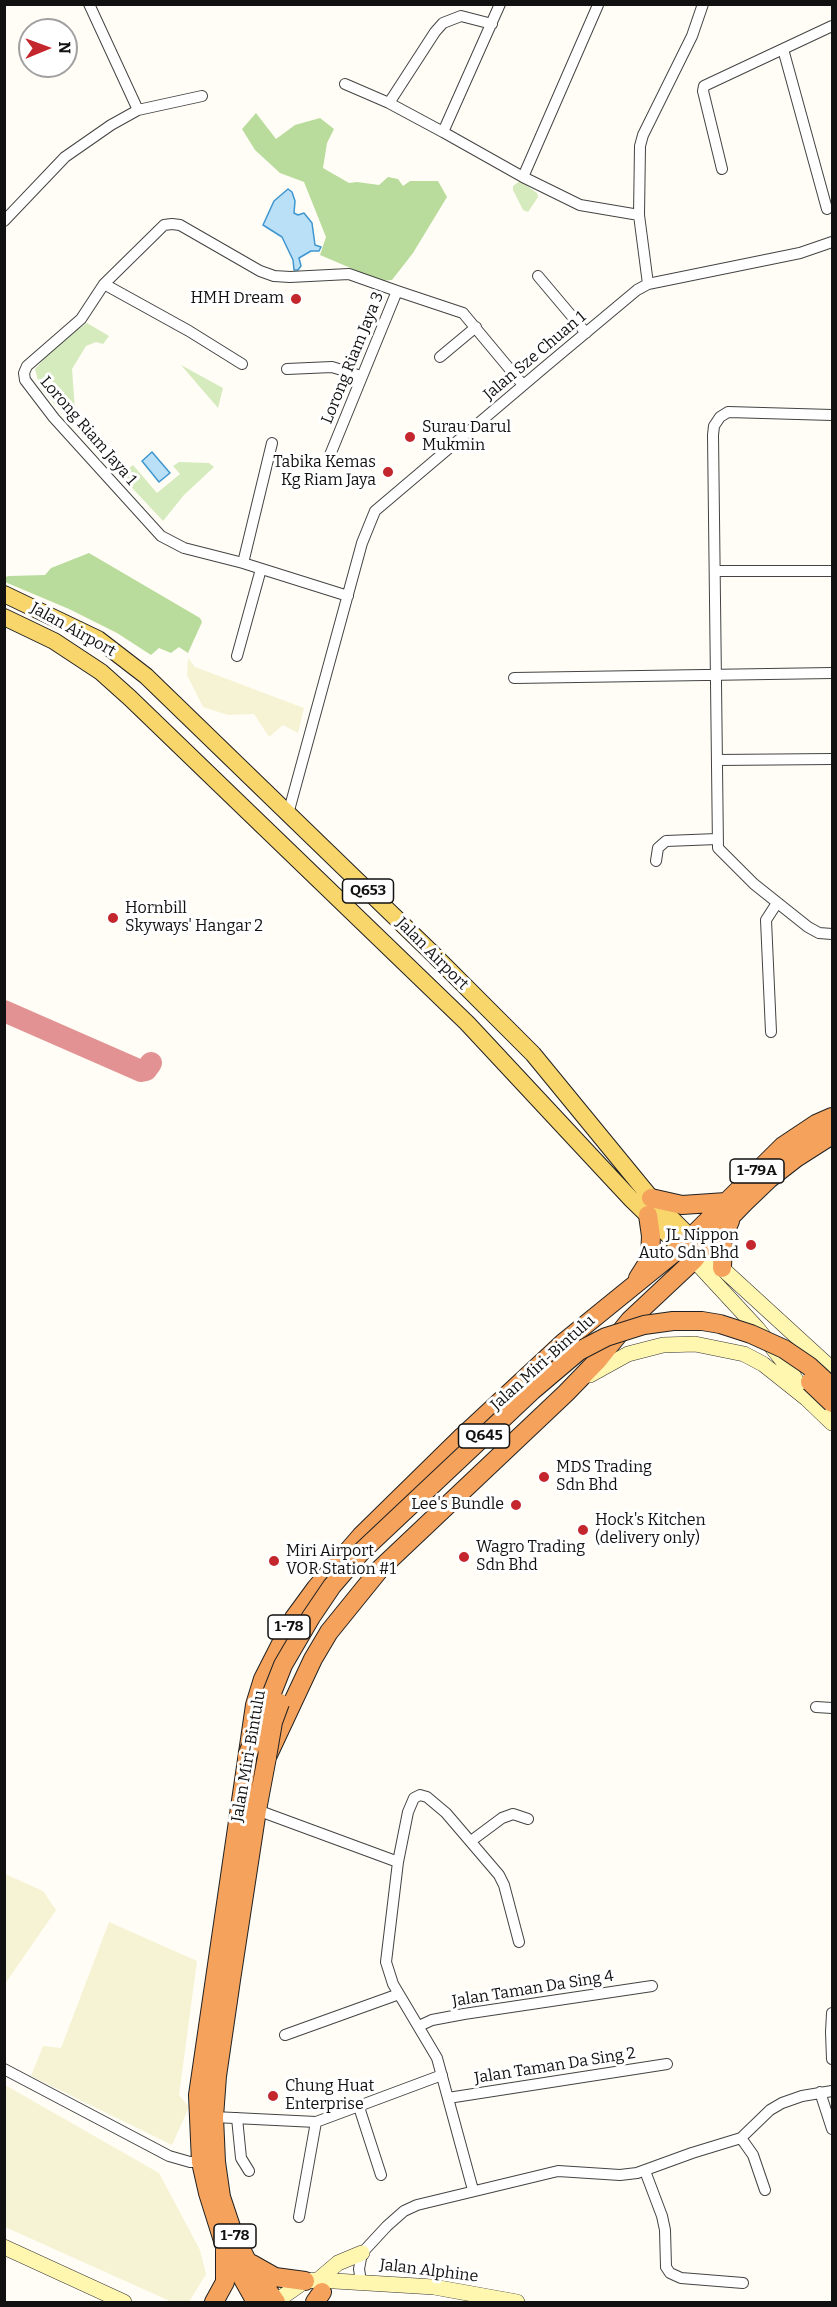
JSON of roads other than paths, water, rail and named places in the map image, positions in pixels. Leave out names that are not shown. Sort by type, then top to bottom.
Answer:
[{"type":"highway","name":"Jalan Miri-Bintulu","points":[[275,2302],[233,2233],[208,2162],[217,2076],[256,1810],[267,1757],[313,1659],[353,1601],[380,1569],[597,1361],[692,1248],[783,1146],[816,1124],[832,1117]]},
{"type":"highway","name":"Jalan Miri-Bintulu","points":[[729,1208],[796,1158],[832,1135]]},
{"type":"highway","points":[[634,1285],[650,1258],[649,1206],[682,1205],[729,1208],[723,1237],[722,1268]]},
{"type":"highway","name":"Jalan Miri-Bintulu","points":[[256,2302],[225,2247],[217,2226],[198,2095],[247,1756],[255,1705],[263,1679],[294,1618],[316,1588],[361,1536],[463,1436],[563,1343],[634,1285],[692,1248]]},
{"type":"highway","name":"Q645","points":[[247,1756],[283,1665],[332,1586],[362,1551],[533,1390],[579,1351],[606,1337],[644,1325],[674,1321],[702,1321],[751,1334],[784,1349],[809,1366],[832,1387]]},
{"type":"highway","name":"Q645","points":[[267,1757],[273,1722],[301,1653],[349,1581],[415,1515],[543,1395],[570,1371],[598,1353],[639,1336],[680,1331],[715,1334],[747,1342],[779,1358],[809,1381],[832,1403]]},
{"type":"highway","points":[[214,2302],[225,2282],[225,2247]]},
{"type":"highway","points":[[248,2261],[275,2277],[315,2289]]},
{"type":"main road","name":"Jalan Airport","points":[[4,594],[87,634],[126,660],[162,692],[422,943],[533,1054],[649,1206]]},
{"type":"main road","name":"Jalan Airport","points":[[4,617],[54,641],[101,672],[130,698],[467,1023],[692,1248]]},
{"type":"main road","points":[[288,814],[283,834],[291,853]]},
{"type":"main road","points":[[692,1248],[722,1268],[832,1369]]},
{"type":"main road","points":[[692,1248],[790,1370],[807,1399]]},
{"type":"main road","points":[[566,1393],[597,1370],[628,1354],[663,1345],[695,1344],[744,1354],[763,1364],[807,1399],[832,1423]]},
{"type":"main road","points":[[4,2247],[124,2302]]},
{"type":"main road","points":[[306,2302],[338,2263],[362,2253]]},
{"type":"main road","name":"Jalan Alphine","points":[[315,2289],[337,2281],[361,2281],[434,2287],[482,2299],[517,2302]]},
{"type":"main road","points":[[275,2302],[315,2289]]},
{"type":"street","points":[[89,4],[138,110]]},
{"type":"street","points":[[443,132],[500,4]]},
{"type":"street","points":[[648,284],[639,215],[640,146],[643,135],[692,36],[703,4]]},
{"type":"street","points":[[523,177],[598,5]]},
{"type":"street","points":[[388,103],[443,23],[461,16],[492,24]]},
{"type":"street","points":[[722,169],[703,91],[704,86],[832,26]]},
{"type":"street","points":[[783,49],[827,209]]},
{"type":"street","points":[[345,84],[388,103],[523,177],[580,205],[639,215]]},
{"type":"street","points":[[4,221],[66,157],[111,124],[138,110],[202,96]]},
{"type":"street","name":"Lorong Riam Jaya 1","points":[[348,596],[261,568],[184,548],[161,537],[54,418],[25,380],[27,366],[81,319],[104,284],[164,225],[180,225],[260,271],[274,276],[349,274],[397,291]]},
{"type":"street","name":"Jalan Sze Chuan 1","points":[[288,814],[362,543],[375,511],[523,385],[648,284],[800,253],[832,243]]},
{"type":"street","points":[[538,276],[586,333]]},
{"type":"street","points":[[104,284],[242,364]]},
{"type":"street","name":"Lorong Riam Jaya 3","points":[[330,455],[397,291],[463,313],[523,385]]},
{"type":"street","points":[[440,357],[476,327]]},
{"type":"street","points":[[286,369],[332,367],[361,376]]},
{"type":"street","points":[[832,415],[728,412],[720,417],[714,426],[713,435],[718,674],[717,839],[721,854],[777,903],[808,927],[819,933],[832,934]]},
{"type":"street","points":[[243,563],[272,443]]},
{"type":"street","points":[[237,656],[261,568]]},
{"type":"street","points":[[715,571],[832,571]]},
{"type":"street","points":[[514,678],[832,673]]},
{"type":"street","points":[[717,760],[832,759]]},
{"type":"street","points":[[656,861],[658,848],[666,841],[717,839]]},
{"type":"street","points":[[771,1032],[766,920],[777,903]]},
{"type":"street","points":[[816,1707],[832,1708]]},
{"type":"street","points":[[473,2190],[437,2058],[399,1994],[388,1973],[386,1962],[398,1862],[410,1805],[414,1798],[427,1797],[440,1808],[499,1875],[504,1885],[519,1942]]},
{"type":"street","points":[[256,1810],[398,1862]]},
{"type":"street","points":[[471,1841],[502,1818],[513,1814],[528,1819]]},
{"type":"street","name":"Jalan Taman Da Sing 4","points":[[419,2026],[432,2020],[464,2014],[652,1986]]},
{"type":"street","points":[[285,2035],[399,1994]]},
{"type":"street","points":[[832,2013],[832,2059]]},
{"type":"street","name":"Jalan Taman Da Sing 2","points":[[448,2098],[667,2064]]},
{"type":"street","points":[[4,2069],[169,2157],[182,2161],[208,2162]]},
{"type":"street","points":[[214,2117],[316,2122],[358,2104],[442,2075]]},
{"type":"street","points":[[361,2281],[359,2269],[362,2253],[404,2211],[417,2205],[558,2171],[620,2175],[645,2171],[692,2152],[741,2138],[770,2109],[782,2103],[820,2092],[832,2091]]},
{"type":"street","points":[[820,2092],[832,2129]]},
{"type":"street","points":[[358,2104],[381,2175]]},
{"type":"street","points":[[237,2118],[241,2158],[249,2171]]},
{"type":"street","points":[[299,2217],[316,2122]]},
{"type":"street","points":[[741,2138],[753,2155],[765,2190]]},
{"type":"street","points":[[645,2171],[662,2216],[665,2230],[666,2266],[670,2273],[681,2278],[743,2283]]},
{"type":"water","points":[[288,189],[292,192],[295,201],[294,213],[298,215],[304,213],[312,223],[315,245],[321,247],[319,251],[311,251],[299,258],[301,266],[298,270],[294,270],[293,260],[282,237],[263,225],[274,201]]},
{"type":"water","points":[[152,452],[170,473],[159,482],[142,461]]},
{"type":"place","name":"HMH Dream","points":[[296,299]]},
{"type":"place","name":"Surau Darul Mukmin","points":[[410,437]]},
{"type":"place","name":"Tabika Kemas Kg Riam Jaya","points":[[388,472]]},
{"type":"place","name":"Hornbill Skyways' Hangar 2","points":[[113,918]]},
{"type":"place","name":"JL Nippon Auto Sdn Bhd","points":[[751,1245]]},
{"type":"place","name":"MDS Trading Sdn Bhd","points":[[544,1477]]},
{"type":"place","name":"Lee's Bundle","points":[[516,1505]]},
{"type":"place","name":"Hock's Kitchen (delivery only)","points":[[583,1530]]},
{"type":"place","name":"Wagro Trading Sdn Bhd","points":[[464,1557]]},
{"type":"place","name":"Miri Airport VOR Station #1","points":[[274,1561]]},
{"type":"place","name":"Chung Huat Enterprise","points":[[273,2096]]}]
